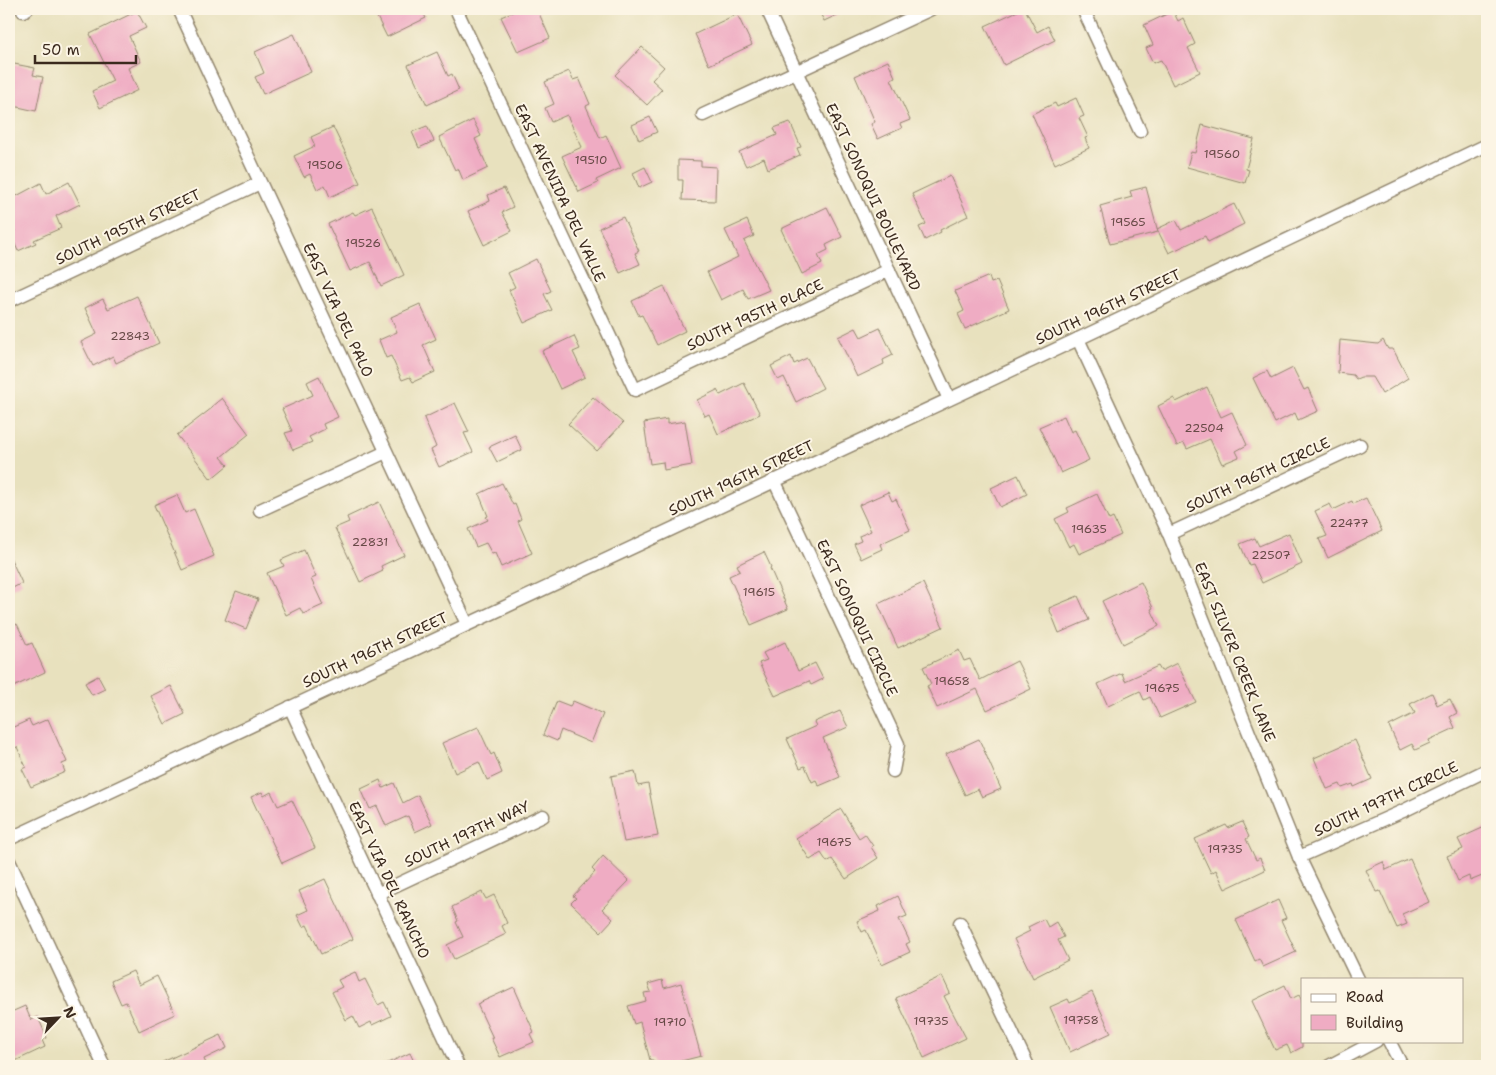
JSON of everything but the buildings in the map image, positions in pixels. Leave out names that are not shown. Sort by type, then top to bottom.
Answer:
[{"type":"street","name":"EAST VIA DEL PALO","points":[[179,9],[467,624]]},
{"type":"street","name":"EAST AVENIDA DEL VALLE","points":[[456,9],[635,390]]},
{"type":"street","name":"EAST SONOQUI BOULEVARD","points":[[767,9],[949,399]]},
{"type":"street","points":[[703,115],[931,9]]},
{"type":"street","points":[[1083,9],[1140,131]]},
{"type":"street","name":"SOUTH 196TH STREET","points":[[9,839],[1078,339],[1487,145]]},
{"type":"street","name":"SOUTH 195TH STREET","points":[[9,301],[260,183]]},
{"type":"street","name":"SOUTH 195TH PLACE","points":[[635,390],[889,270]]},
{"type":"street","name":"EAST SILVER CREEK LANE","points":[[1078,339],[1169,534],[1299,857],[1358,978]]},
{"type":"street","name":"SOUTH 196TH CIRCLE","points":[[1169,534],[1360,445]]},
{"type":"street","points":[[260,510],[386,452]]},
{"type":"street","name":"EAST SONOQUI CIRCLE","points":[[774,480],[898,744],[893,771]]},
{"type":"street","name":"EAST VIA DEL RANCHO","points":[[290,707],[458,1066]]},
{"type":"street","name":"SOUTH 197TH CIRCLE","points":[[1299,857],[1487,770]]},
{"type":"street","name":"SOUTH 197TH WAY","points":[[377,894],[543,816]]},
{"type":"street","points":[[9,861],[104,1066]]},
{"type":"street","points":[[960,923],[1028,1066]]},
{"type":"street","points":[[1329,1066],[1374,1042]]},
{"type":"street","points":[[1389,1042],[1402,1066]]}]
